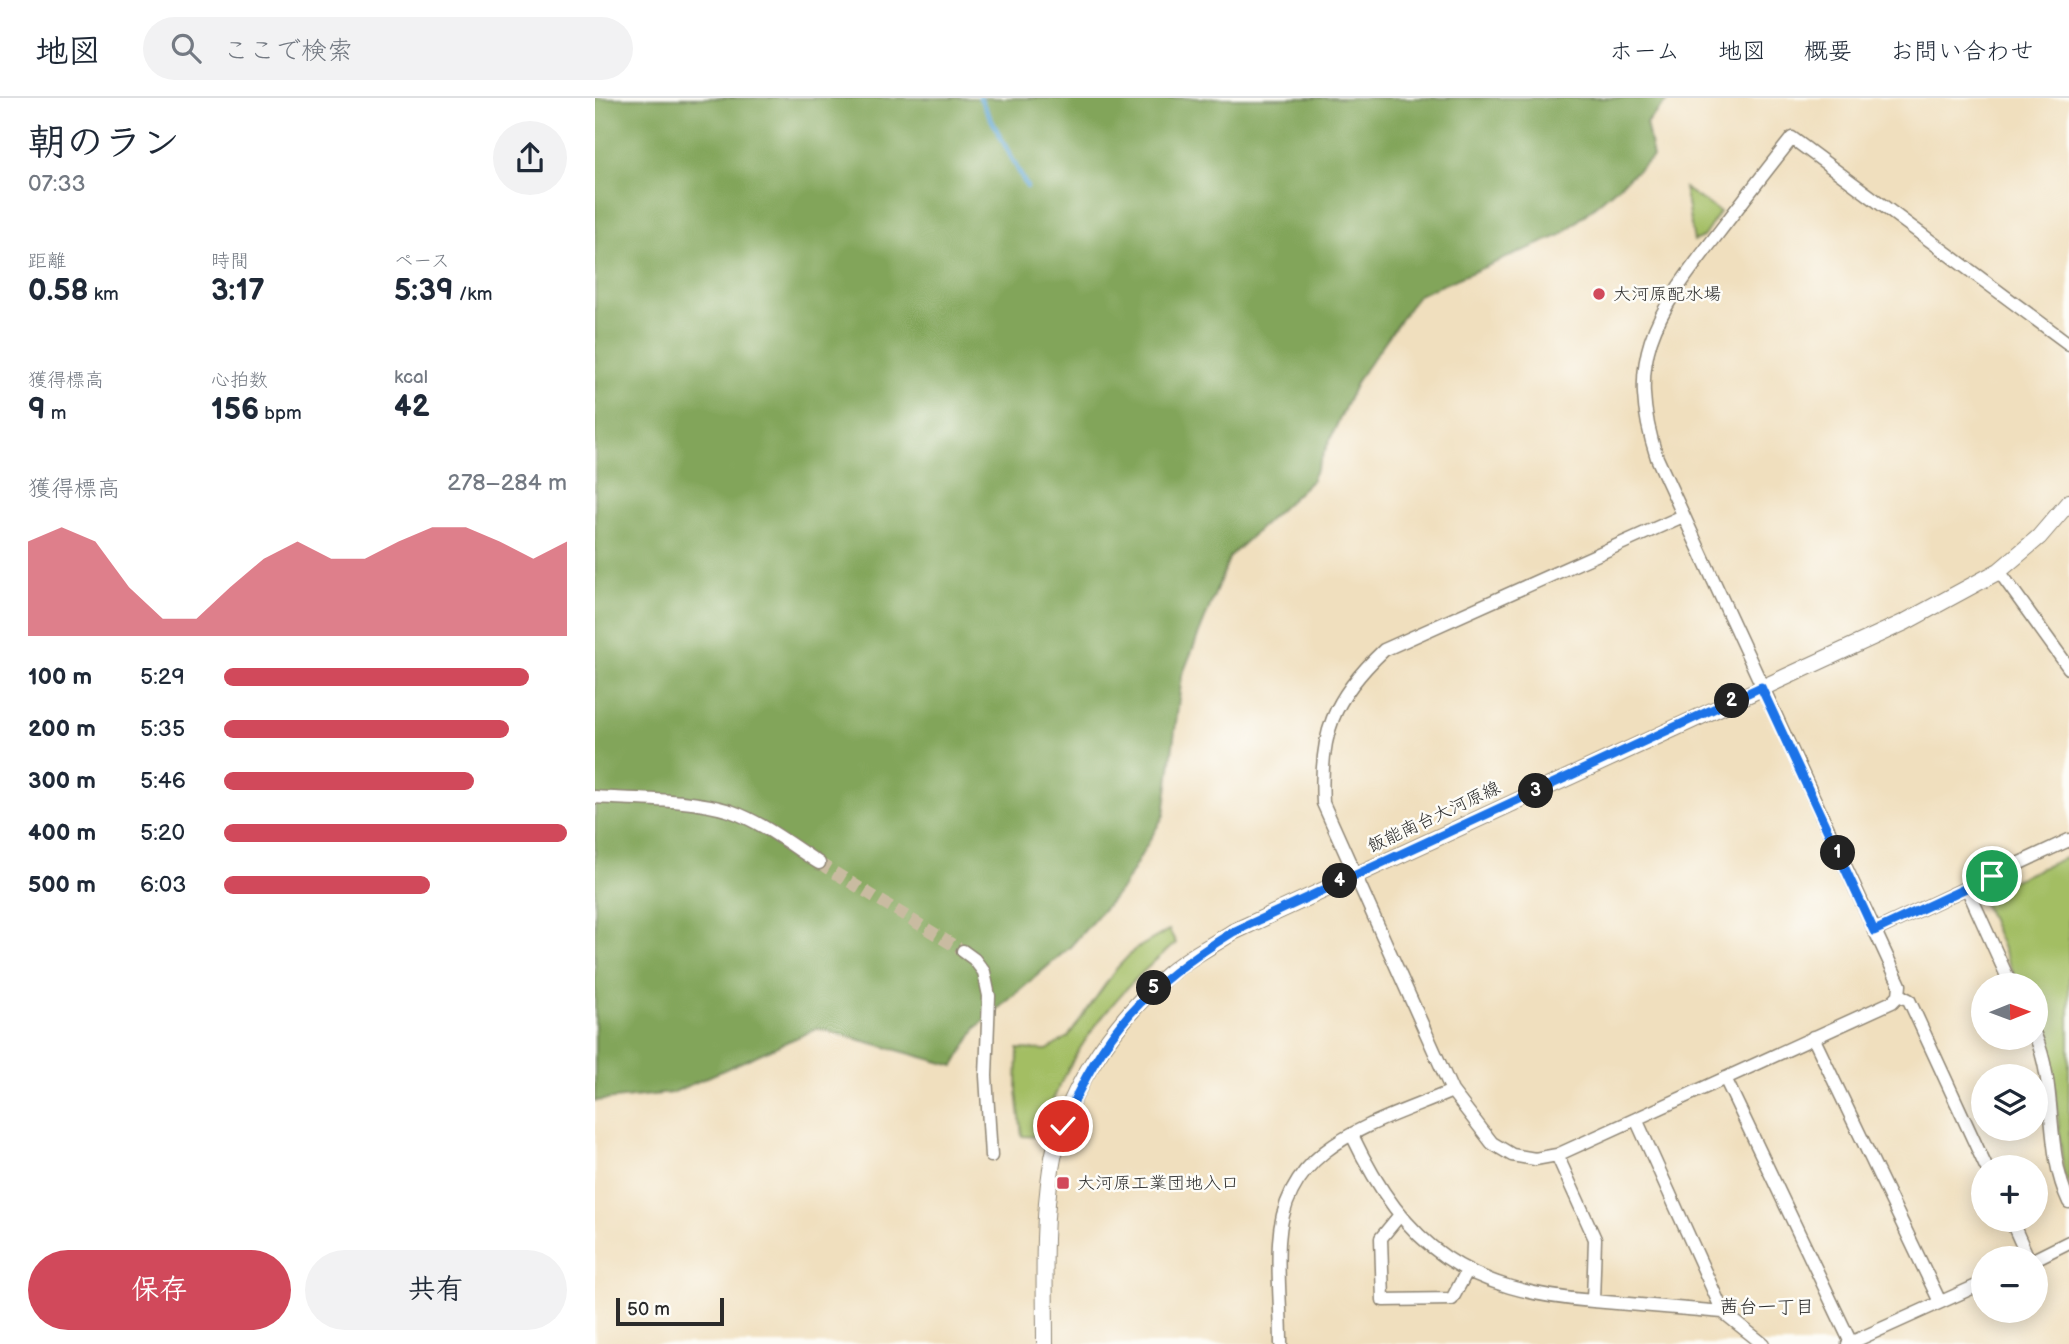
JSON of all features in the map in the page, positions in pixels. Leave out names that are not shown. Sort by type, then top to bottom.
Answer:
[{"type":"street","points":[[1683,516],[1384,650],[1357,675],[1338,702],[1326,733],[1321,773],[1323,803],[1357,873],[1452,1091],[1492,1143],[1512,1155],[1535,1159],[1557,1155],[1892,1002],[1899,995],[1900,985],[1657,458],[1643,402],[1644,365],[1652,332],[1667,300],[1792,138],[2069,344]]},
{"type":"street","name":"飯能南台大河原線","points":[[1045,1344],[1045,1236],[1051,1166],[1074,1100],[1101,1051],[1143,998],[1165,977],[1233,932],[1905,622],[1999,571],[2039,537],[2069,502]]},
{"type":"street","points":[[1999,571],[2069,668]]},
{"type":"street","points":[[595,797],[660,801],[729,811],[767,829],[819,863]]},
{"type":"street","points":[[1874,931],[2069,840]]},
{"type":"street","points":[[1967,888],[2006,973]]},
{"type":"street","points":[[963,951],[983,972],[989,996],[986,1076],[991,1156]]},
{"type":"street","points":[[1899,995],[1909,1000],[1980,1155]]},
{"type":"street","points":[[1813,1037],[1940,1302]]},
{"type":"street","points":[[2041,1050],[2046,1063],[2059,1181],[2069,1202]]},
{"type":"street","points":[[1725,1077],[1849,1343],[1971,1288]]},
{"type":"street","points":[[1282,1344],[1279,1242],[1288,1198],[1311,1161],[1328,1147],[1352,1135],[1452,1091]]},
{"type":"street","points":[[1636,1119],[1723,1312],[1763,1344]]},
{"type":"street","points":[[1352,1135],[1370,1173],[1399,1216],[1432,1247],[1467,1271],[1503,1286],[1542,1297],[1723,1312]]},
{"type":"street","points":[[1557,1155],[1595,1239],[1594,1301]]},
{"type":"street","points":[[1399,1216],[1381,1237],[1383,1300],[1452,1299],[1467,1271]]},
{"type":"street","points":[[2048,1252],[2069,1242]]},
{"type":"green space","points":[[595,98],[1670,98],[1646,123],[1653,157],[1561,235],[1418,295],[1357,381],[1311,481],[1230,556],[1182,676],[1164,815],[1123,887],[1070,947],[976,1028],[954,1066],[818,1028],[672,1093],[595,1101]]},
{"type":"green space","points":[[1684,188],[1720,212],[1703,237],[1694,241]]},
{"type":"green space","points":[[2069,856],[2069,1185],[2064,1175],[2051,1055],[2048,1049],[2048,973],[2013,973],[1986,908],[1980,901],[1982,894]]},
{"type":"green space","points":[[1169,930],[1176,943],[1130,984],[1076,1054],[1062,1080],[1039,1137],[1022,1136],[1017,1091],[1018,1049],[1047,1050],[1068,1037],[1117,968],[1134,950]]},
{"type":"waterway","points":[[980,98],[1027,187]]},
{"type":"tunnel","points":[[819,863],[963,951]]},
{"type":"place","name":"大河原配水場","points":[[1599,294]]},
{"type":"place","name":"大河原工業団地入口","points":[[1063,1183]]},
{"type":"district","name":"茜台一丁目","points":[[1767,1307]]},
{"type":"route","points":[[1063,1126],[1101,1051],[1143,998],[1165,977],[1233,932],[1761,687],[1874,931],[1992,876]]}]
